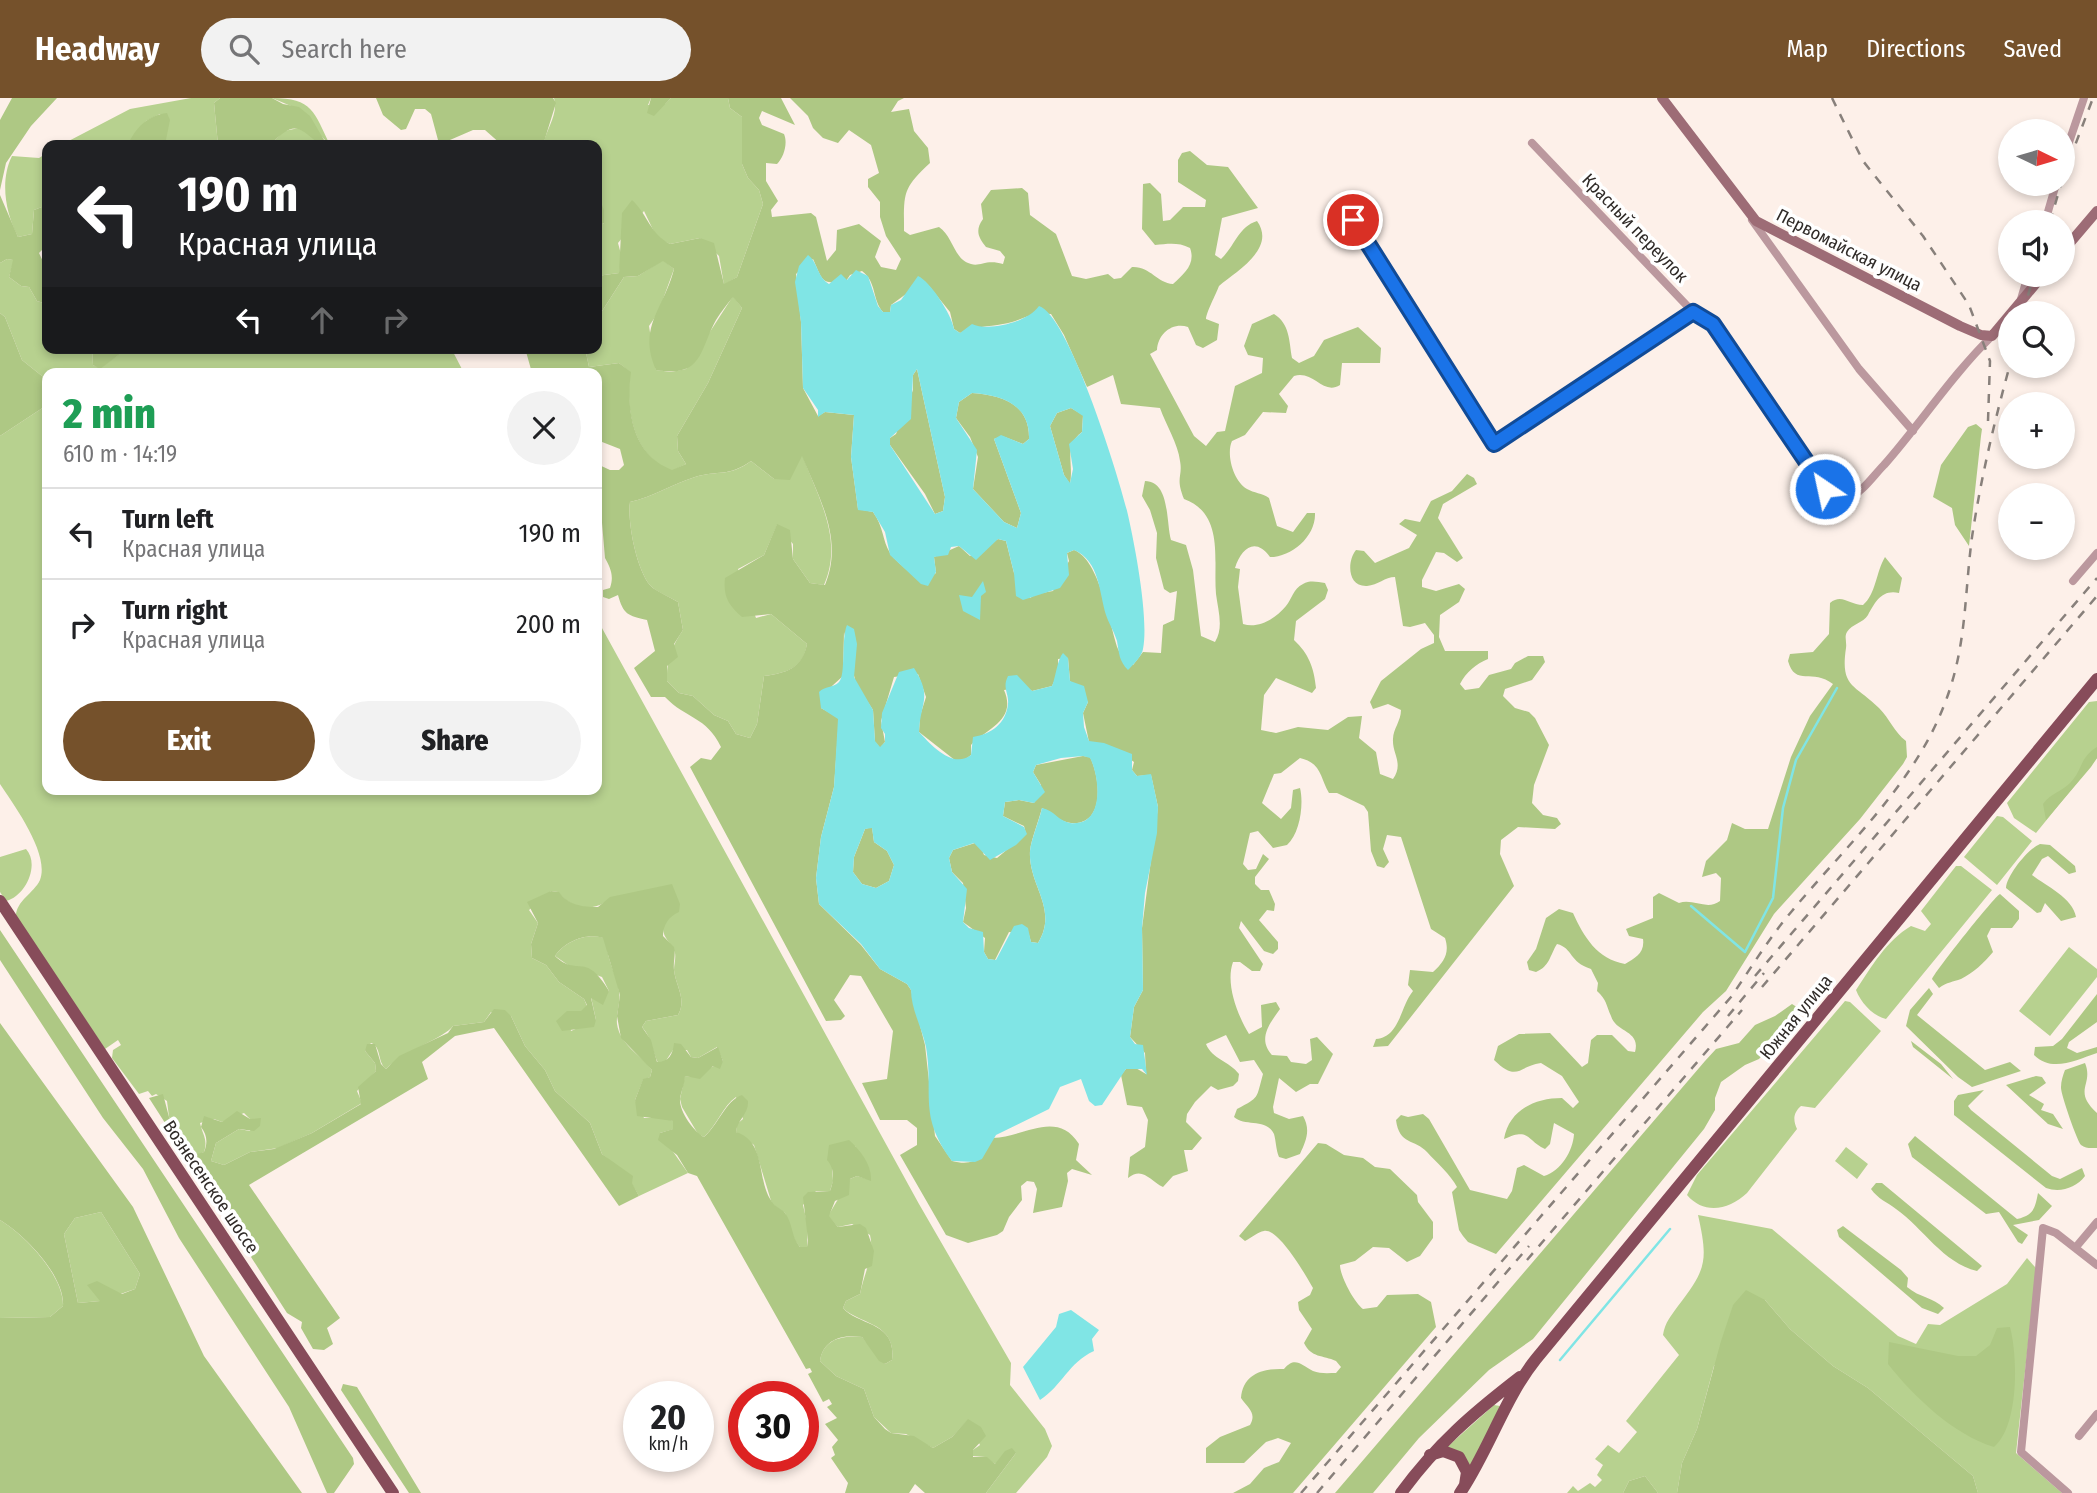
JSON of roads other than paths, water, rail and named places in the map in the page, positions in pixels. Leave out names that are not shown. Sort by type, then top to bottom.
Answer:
[{"type":"main road","name":"Южная улица","points":[[1523,1375],[2096,681]]},
{"type":"main road","name":"Вознесенское шоссе","points":[[0,901],[393,1493]]},
{"type":"main road","points":[[1401,1493],[1427,1457],[1452,1430],[1523,1375]]},
{"type":"main road","points":[[1462,1491],[1479,1465],[1523,1375]]},
{"type":"main road","points":[[1427,1457],[1443,1451],[1459,1457],[1467,1472],[1462,1491]]},
{"type":"street","name":"Первомайская улица","points":[[1662,98],[1743,208],[1768,230],[1960,326],[1981,335],[1992,336]]},
{"type":"street","points":[[2076,122],[2084,98]]},
{"type":"street","name":"Красный переулок","points":[[1532,143],[1693,312],[1713,324],[1825,489],[1841,499],[1861,490],[1913,431]]},
{"type":"street","points":[[1743,208],[1859,369],[1913,431],[1966,363],[1998,329]]},
{"type":"street","points":[[2075,237],[2097,211]]},
{"type":"street","points":[[1353,220],[1494,444],[1693,312]]},
{"type":"street","points":[[2021,301],[2033,287]]},
{"type":"street","points":[[2073,581],[2097,553]]},
{"type":"street","points":[[2076,1247],[2097,1222]]},
{"type":"street","points":[[2068,1493],[2021,1452],[2043,1228],[2056,1233],[2097,1265]]},
{"type":"street","points":[[2078,1436],[2097,1414]]},
{"type":"water","points":[[808,255],[822,278],[829,284],[841,274],[847,280],[856,270],[868,276],[878,306],[883,312],[890,312],[891,305],[901,300],[918,276],[940,299],[954,329],[960,333],[972,324],[988,327],[1017,321],[1034,312],[1039,306],[1051,316],[1078,367],[1092,401],[1128,515],[1140,582],[1144,636],[1141,655],[1128,670],[1120,657],[1094,570],[1083,555],[1074,550],[1067,553],[1069,575],[1060,588],[1023,600],[1016,596],[1014,573],[1006,541],[998,539],[976,560],[959,546],[951,547],[948,555],[934,557],[936,572],[928,586],[921,584],[890,555],[885,532],[873,512],[858,510],[851,457],[854,415],[825,412],[818,417],[818,410],[803,388],[801,322],[795,282],[799,266]],"holes":[[[917,369],[945,497],[943,511],[935,514],[890,445],[890,438],[911,419],[913,375]],[[972,393],[993,396],[1012,404],[1025,417],[1029,439],[1023,444],[1001,435],[994,439],[1021,513],[1017,528],[1004,522],[973,489],[977,450],[956,418],[959,402]],[[1071,408],[1083,416],[1082,432],[1069,444],[1073,469],[1070,483],[1064,475],[1050,426],[1057,413]]]},
{"type":"water","points":[[983,581],[986,592],[981,596],[980,620],[963,611],[959,595],[972,597]]},
{"type":"water","points":[[847,625],[854,629],[857,644],[854,677],[873,710],[875,741],[880,747],[885,742],[885,734],[881,728],[882,713],[899,672],[914,668],[923,686],[924,700],[919,732],[943,754],[950,758],[964,759],[971,755],[973,737],[992,730],[1004,717],[1008,704],[1008,676],[1017,675],[1032,691],[1052,686],[1063,653],[1068,658],[1070,681],[1084,686],[1088,702],[1083,713],[1084,727],[1089,741],[1104,743],[1132,754],[1132,770],[1137,776],[1151,774],[1158,807],[1157,833],[1145,893],[1142,928],[1143,990],[1134,1007],[1130,1037],[1135,1044],[1143,1045],[1147,1075],[1142,1069],[1126,1069],[1102,1105],[1095,1106],[1089,1101],[1081,1079],[1060,1087],[1049,1109],[996,1135],[982,1159],[975,1162],[952,1161],[935,1131],[929,1105],[926,1047],[911,990],[907,984],[880,969],[861,944],[819,904],[816,878],[821,837],[834,787],[838,719],[821,708],[819,692],[837,684],[841,678]],"holes":[[[1061,758],[1090,758],[1096,777],[1097,799],[1094,809],[1089,817],[1081,822],[1070,823],[1042,808],[1032,841],[1031,863],[1044,908],[1044,931],[1038,943],[1031,942],[1028,928],[1022,924],[1014,926],[996,960],[988,959],[984,952],[983,932],[969,928],[963,922],[967,889],[952,872],[949,858],[953,850],[974,843],[990,860],[1016,845],[1027,834],[1024,827],[1003,816],[1005,802],[1019,800],[1034,803],[1045,792],[1033,772],[1036,765]],[[872,828],[874,842],[887,851],[894,865],[889,881],[876,888],[862,884],[853,872],[854,857],[865,829]]]},
{"type":"water","points":[[1071,1310],[1099,1330],[1092,1339],[1094,1351],[1071,1368],[1040,1400],[1023,1367],[1056,1327],[1059,1314]]},
{"type":"waterway","points":[[1691,906],[1745,952],[1773,898],[1783,808],[1796,760],[1837,688]]},
{"type":"waterway","points":[[1560,1360],[1670,1229]]},
{"type":"railway","points":[[1832,98],[1863,161],[1923,236],[1969,305],[1990,361],[1988,421]]},
{"type":"railway","points":[[2076,143],[2093,98]]},
{"type":"railway","points":[[2053,210],[2058,196]]},
{"type":"railway","points":[[2026,301],[2031,287]]},
{"type":"railway","points":[[1301,1493],[1731,997],[1784,921],[1876,815],[1914,764],[1943,708],[1957,665],[1976,515],[2007,378]]},
{"type":"railway","points":[[1755,976],[2097,578]]},
{"type":"railway","points":[[1762,987],[2097,596]]},
{"type":"railway","points":[[1728,1016],[1764,973]]},
{"type":"railway","points":[[1527,1260],[1742,1010]]},
{"type":"railway","points":[[1317,1493],[1529,1246]]}]
